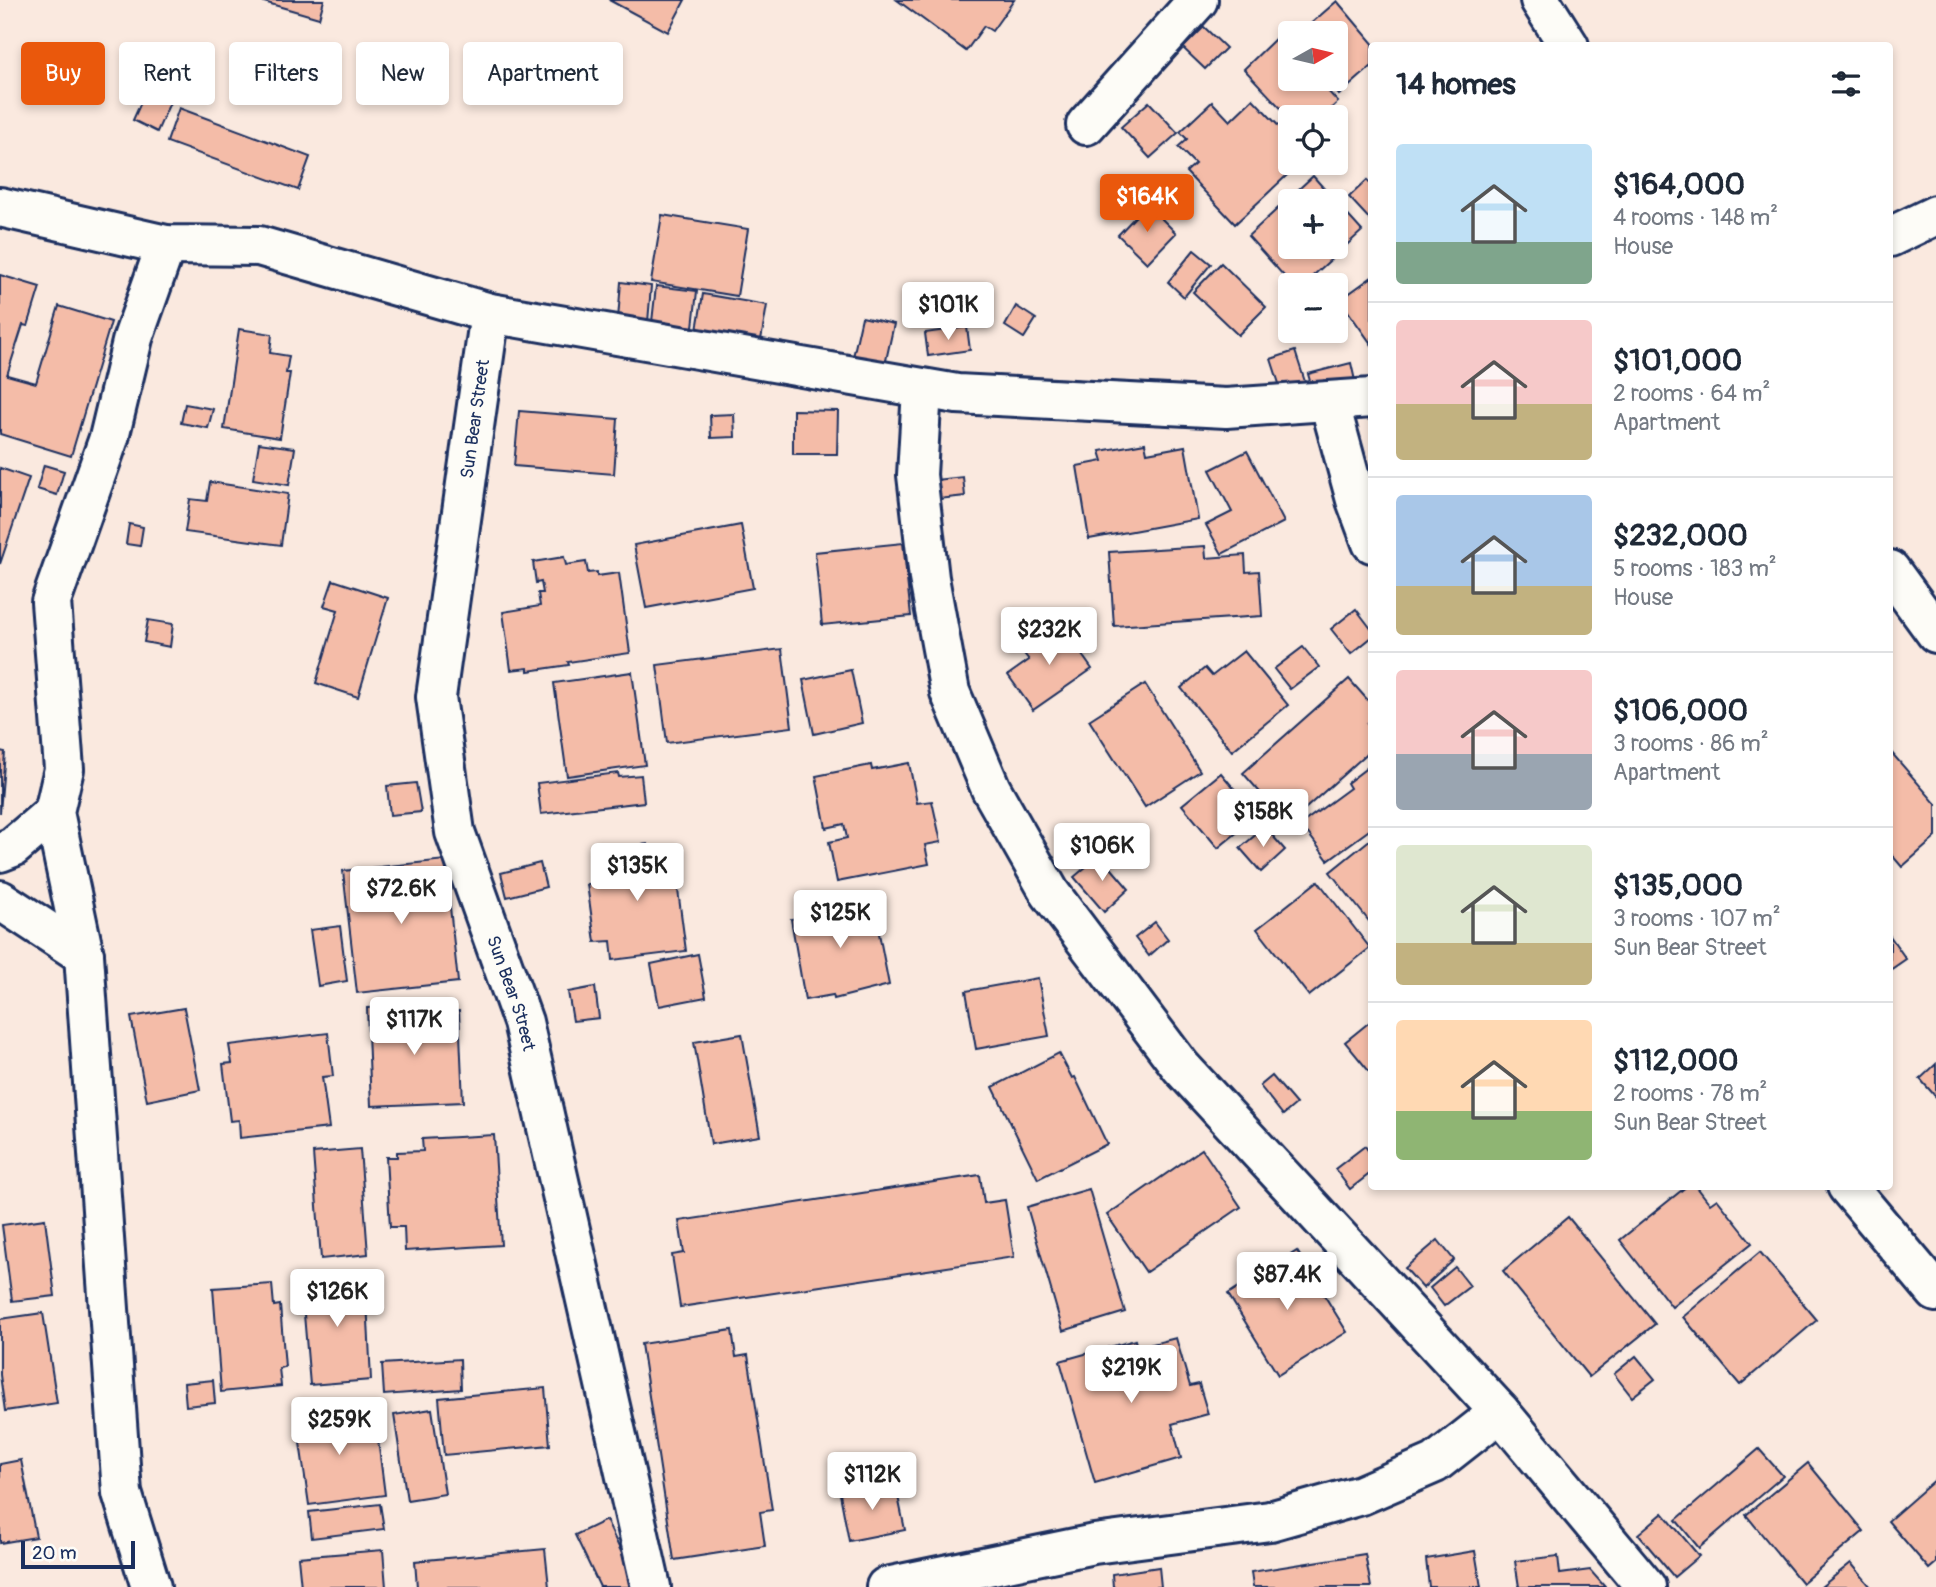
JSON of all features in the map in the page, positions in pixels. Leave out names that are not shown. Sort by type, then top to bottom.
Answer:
[{"type":"street","points":[[1086,125],[1198,0]]},
{"type":"street","points":[[1540,0],[1566,42]]},
{"type":"street","points":[[0,207],[166,245],[259,246],[490,313],[957,394],[1226,408],[1368,398]]},
{"type":"street","points":[[1893,236],[1936,215]]},
{"type":"street","points":[[151,1587],[122,1493],[84,955],[54,812],[64,769],[51,602],[109,438],[133,338],[166,245]]},
{"type":"street","name":"Sun Bear Street","points":[[490,313],[436,697],[455,832],[523,1022],[651,1587]]},
{"type":"street","points":[[922,389],[917,475],[929,578],[950,692],[991,789],[1050,893],[1181,1067],[1500,1412],[1646,1587]]},
{"type":"street","points":[[1329,401],[1356,500],[1368,532]]},
{"type":"street","points":[[1893,574],[1936,633]]},
{"type":"street","points":[[0,852],[13,848],[54,812]]},
{"type":"street","points":[[0,900],[84,955]]},
{"type":"street","points":[[1850,1190],[1936,1292]]},
{"type":"street","points":[[886,1587],[1094,1544],[1270,1521],[1362,1494],[1435,1463],[1500,1412]]},
{"type":"building","points":[[257,0],[324,0],[319,18]]},
{"type":"building","points":[[609,0],[685,0],[668,32]]},
{"type":"building","points":[[897,0],[1014,0],[992,31],[984,26],[966,51]]},
{"type":"building","points":[[1337,1],[1372,42],[1368,42],[1368,70],[1348,87],[1348,21],[1314,21]]},
{"type":"building","points":[[1204,27],[1226,48],[1205,69],[1183,48]]},
{"type":"building","points":[[1277,37],[1278,91],[1328,91],[1338,102],[1335,105],[1278,105],[1244,69]]},
{"type":"building","points":[[1253,99],[1278,125],[1278,175],[1287,175],[1235,224],[1186,172],[1195,164],[1178,147],[1187,139],[1180,132],[1212,102],[1230,121]]},
{"type":"building","points":[[1149,102],[1178,133],[1150,158],[1121,127]]},
{"type":"building","points":[[140,105],[169,105],[157,132],[133,120]]},
{"type":"building","points":[[179,108],[310,157],[298,190],[167,142]]},
{"type":"building","points":[[1313,176],[1325,189],[1299,189]]},
{"type":"building","points":[[1367,180],[1368,218],[1349,197]]},
{"type":"building","points":[[1147,204],[1176,233],[1147,263],[1118,235]]},
{"type":"building","points":[[1278,208],[1278,259],[1331,259],[1316,273],[1281,273],[1248,236]]},
{"type":"building","points":[[662,215],[748,229],[737,296],[651,282]]},
{"type":"building","points":[[1348,215],[1362,231],[1348,244]]},
{"type":"building","points":[[1194,250],[1211,264],[1184,297],[1168,282]]},
{"type":"building","points":[[1221,263],[1266,307],[1238,335],[1193,292]]},
{"type":"building","points":[[0,275],[40,287],[28,326],[23,325],[7,375],[36,383],[59,306],[111,322],[71,456],[0,434]]},
{"type":"building","points":[[1368,280],[1368,339],[1348,311],[1348,294]]},
{"type":"building","points":[[621,282],[651,286],[648,322],[618,319]]},
{"type":"building","points":[[656,286],[697,291],[693,327],[652,322]]},
{"type":"building","points":[[703,294],[767,305],[761,340],[697,330]]},
{"type":"building","points":[[1016,306],[1036,319],[1024,338],[1005,326]]},
{"type":"building","points":[[862,317],[894,324],[885,365],[853,357]]},
{"type":"building","points":[[967,327],[970,350],[928,356],[925,333]]},
{"type":"building","points":[[239,329],[272,334],[270,353],[289,356],[286,373],[290,373],[280,438],[224,429]]},
{"type":"building","points":[[1295,351],[1309,394],[1285,402],[1271,359]]},
{"type":"building","points":[[1351,363],[1356,385],[1314,395],[1308,374]]},
{"type":"building","points":[[185,404],[213,409],[208,428],[181,423]]},
{"type":"building","points":[[793,410],[838,411],[837,454],[793,454]]},
{"type":"building","points":[[519,411],[618,419],[614,474],[514,466]]},
{"type":"building","points":[[734,414],[735,437],[711,438],[710,415]]},
{"type":"building","points":[[259,443],[295,448],[289,485],[253,479]]},
{"type":"building","points":[[1145,443],[1147,453],[1185,446],[1198,519],[1089,539],[1077,466],[1103,461],[1100,451]]},
{"type":"building","points":[[1247,451],[1284,522],[1222,554],[1206,525],[1232,512],[1210,470]]},
{"type":"building","points":[[44,465],[64,471],[57,495],[37,489]]},
{"type":"building","points":[[0,468],[29,478],[0,564]]},
{"type":"building","points":[[963,477],[965,496],[939,499],[936,480]]},
{"type":"building","points":[[210,482],[288,494],[281,545],[185,532],[190,499],[207,501]]},
{"type":"building","points":[[129,524],[143,527],[140,546],[126,544]]},
{"type":"building","points":[[741,525],[753,588],[646,608],[634,545]]},
{"type":"building","points":[[903,543],[911,616],[822,625],[815,552]]},
{"type":"building","points":[[1205,546],[1206,558],[1245,555],[1246,572],[1259,571],[1262,616],[1114,626],[1109,552]]},
{"type":"building","points":[[564,557],[566,565],[586,562],[588,573],[597,572],[597,576],[619,573],[630,653],[528,671],[528,668],[511,670],[503,612],[540,606],[538,593],[543,593],[541,582],[536,583],[533,562]]},
{"type":"building","points":[[333,580],[388,598],[358,697],[316,683],[338,610],[324,606]]},
{"type":"building","points":[[1356,609],[1368,625],[1368,640],[1351,654],[1331,629]]},
{"type":"building","points":[[148,620],[173,624],[170,647],[144,642]]},
{"type":"building","points":[[1060,624],[1092,669],[1033,710],[1008,675],[1029,660],[1022,651]]},
{"type":"building","points":[[1303,647],[1319,667],[1290,689],[1274,669]]},
{"type":"building","points":[[782,649],[792,727],[667,743],[657,665]]},
{"type":"building","points":[[1244,651],[1288,705],[1232,751],[1181,688],[1205,668],[1212,676]]},
{"type":"building","points":[[851,670],[862,723],[814,734],[803,680]]},
{"type":"building","points":[[632,672],[645,765],[567,776],[554,683]]},
{"type":"building","points":[[1349,679],[1368,700],[1368,753],[1288,824],[1243,773]]},
{"type":"building","points":[[1145,684],[1200,771],[1145,807],[1089,720]]},
{"type":"building","points":[[0,751],[5,752],[0,813]]},
{"type":"building","points":[[1893,754],[1936,804],[1936,837],[1902,867],[1893,856]]},
{"type":"building","points":[[909,763],[917,803],[932,801],[941,842],[925,845],[929,864],[837,882],[829,842],[847,838],[844,824],[826,828],[816,776],[871,765],[872,770]]},
{"type":"building","points":[[1368,767],[1368,831],[1328,860],[1301,824],[1350,788],[1347,783]]},
{"type":"building","points":[[618,773],[619,777],[641,775],[644,802],[541,814],[537,783]]},
{"type":"building","points":[[1221,773],[1257,816],[1218,848],[1182,805]]},
{"type":"building","points":[[416,783],[421,812],[390,815],[387,786]]},
{"type":"building","points":[[1265,827],[1285,850],[1261,872],[1240,848]]},
{"type":"building","points":[[1368,841],[1368,920],[1330,872]]},
{"type":"building","points":[[648,844],[649,855],[673,852],[686,951],[613,960],[611,941],[595,942],[587,884],[604,882],[599,850]]},
{"type":"building","points":[[1100,855],[1129,889],[1104,912],[1074,877]]},
{"type":"building","points":[[445,860],[458,982],[357,993],[343,871]]},
{"type":"building","points":[[540,863],[546,887],[507,897],[501,873]]},
{"type":"building","points":[[1318,881],[1368,945],[1368,950],[1309,996],[1257,929]]},
{"type":"building","points":[[872,897],[889,985],[834,999],[833,995],[805,1000],[791,919],[811,916],[810,908]]},
{"type":"building","points":[[1155,922],[1168,939],[1149,956],[1135,938]]},
{"type":"building","points":[[340,926],[347,981],[318,986],[310,930]]},
{"type":"building","points":[[1893,940],[1906,959],[1893,968]]},
{"type":"building","points":[[698,954],[706,997],[659,1006],[651,964]]},
{"type":"building","points":[[1038,978],[1049,1036],[976,1049],[966,991]]},
{"type":"building","points":[[595,987],[599,1018],[573,1021],[568,992]]},
{"type":"building","points":[[413,1006],[414,1013],[459,1011],[463,1102],[371,1106],[367,1008]]},
{"type":"building","points":[[184,1008],[200,1090],[147,1101],[131,1017]]},
{"type":"building","points":[[1368,1023],[1368,1070],[1345,1042]]},
{"type":"building","points":[[328,1033],[333,1076],[322,1077],[329,1128],[240,1138],[239,1120],[230,1121],[223,1064],[232,1063],[229,1045]]},
{"type":"building","points":[[742,1034],[760,1136],[711,1144],[694,1042]]},
{"type":"building","points":[[1059,1053],[1072,1078],[1075,1077],[1107,1144],[1038,1179],[993,1087]]},
{"type":"building","points":[[1936,1064],[1936,1097],[1920,1079]]},
{"type":"building","points":[[1272,1076],[1296,1104],[1283,1115],[1260,1086]]},
{"type":"building","points":[[494,1135],[501,1245],[405,1251],[404,1227],[390,1227],[386,1157],[397,1157],[397,1152],[423,1151],[422,1139]]},
{"type":"building","points":[[1365,1146],[1368,1150],[1368,1175],[1350,1189],[1335,1169]]},
{"type":"building","points":[[360,1149],[368,1254],[321,1259],[313,1153]]},
{"type":"building","points":[[1202,1149],[1241,1207],[1146,1272],[1107,1215]]},
{"type":"building","points":[[980,1175],[984,1203],[1005,1200],[1014,1257],[680,1307],[672,1255],[684,1253],[679,1221]]},
{"type":"building","points":[[1089,1189],[1125,1312],[1063,1331],[1027,1207]]},
{"type":"building","points":[[1682,1190],[1699,1190],[1710,1204],[1717,1199],[1752,1243],[1672,1307],[1620,1240]]},
{"type":"building","points":[[1568,1217],[1655,1324],[1589,1377],[1503,1271]]},
{"type":"building","points":[[45,1219],[55,1296],[12,1301],[2,1225]]},
{"type":"building","points":[[1438,1240],[1454,1260],[1423,1288],[1405,1268]]},
{"type":"building","points":[[1297,1251],[1347,1332],[1278,1375],[1228,1294],[1245,1283],[1242,1280],[1274,1260],[1276,1264]]},
{"type":"building","points":[[1760,1252],[1817,1320],[1740,1385],[1683,1317]]},
{"type":"building","points":[[1455,1267],[1470,1286],[1444,1306],[1430,1288]]},
{"type":"building","points":[[363,1274],[371,1380],[310,1385],[301,1279]]},
{"type":"building","points":[[272,1284],[274,1306],[280,1305],[285,1367],[279,1368],[281,1386],[221,1392],[213,1288]]},
{"type":"building","points":[[43,1313],[57,1403],[5,1411],[0,1375],[0,1319]]},
{"type":"building","points":[[732,1330],[736,1357],[748,1355],[772,1510],[760,1512],[765,1546],[674,1560],[641,1344]]},
{"type":"building","points":[[1176,1338],[1190,1386],[1199,1384],[1208,1414],[1172,1424],[1181,1458],[1095,1483],[1060,1361],[1135,1340],[1137,1348]]},
{"type":"building","points":[[1636,1356],[1655,1379],[1632,1397],[1614,1374]]},
{"type":"building","points":[[460,1359],[461,1389],[384,1395],[382,1364]]},
{"type":"building","points":[[213,1380],[215,1403],[186,1406],[184,1383]]},
{"type":"building","points":[[545,1388],[550,1445],[444,1455],[439,1398]]},
{"type":"building","points":[[323,1404],[325,1422],[375,1416],[385,1495],[309,1505],[295,1408]]},
{"type":"building","points":[[432,1409],[445,1494],[407,1500],[394,1415]]},
{"type":"building","points":[[1759,1449],[1783,1476],[1699,1548],[1676,1520]]},
{"type":"building","points":[[21,1460],[36,1537],[0,1543],[0,1464]]},
{"type":"building","points":[[1808,1463],[1864,1531],[1802,1583],[1746,1515]]},
{"type":"building","points":[[1936,1479],[1936,1563],[1929,1569],[1888,1521]]},
{"type":"building","points":[[895,1482],[905,1530],[849,1541],[840,1494]]},
{"type":"building","points":[[380,1504],[384,1529],[312,1538],[309,1512]]},
{"type":"building","points":[[1663,1513],[1699,1556],[1674,1577],[1638,1534]]},
{"type":"building","points":[[606,1520],[638,1587],[600,1587],[575,1535]]},
{"type":"building","points":[[545,1549],[549,1587],[417,1587],[415,1561]]},
{"type":"building","points":[[383,1550],[386,1587],[301,1587],[298,1557]]},
{"type":"building","points":[[1475,1551],[1481,1587],[1429,1587],[1426,1559]]},
{"type":"building","points":[[1365,1554],[1371,1587],[1253,1587],[1251,1572]]},
{"type":"building","points":[[1558,1556],[1560,1574],[1590,1570],[1605,1587],[1519,1587],[1515,1561]]},
{"type":"building","points":[[1851,1563],[1871,1587],[1821,1587]]},
{"type":"building","points":[[1159,1567],[1161,1587],[1113,1587],[1112,1574]]}]
